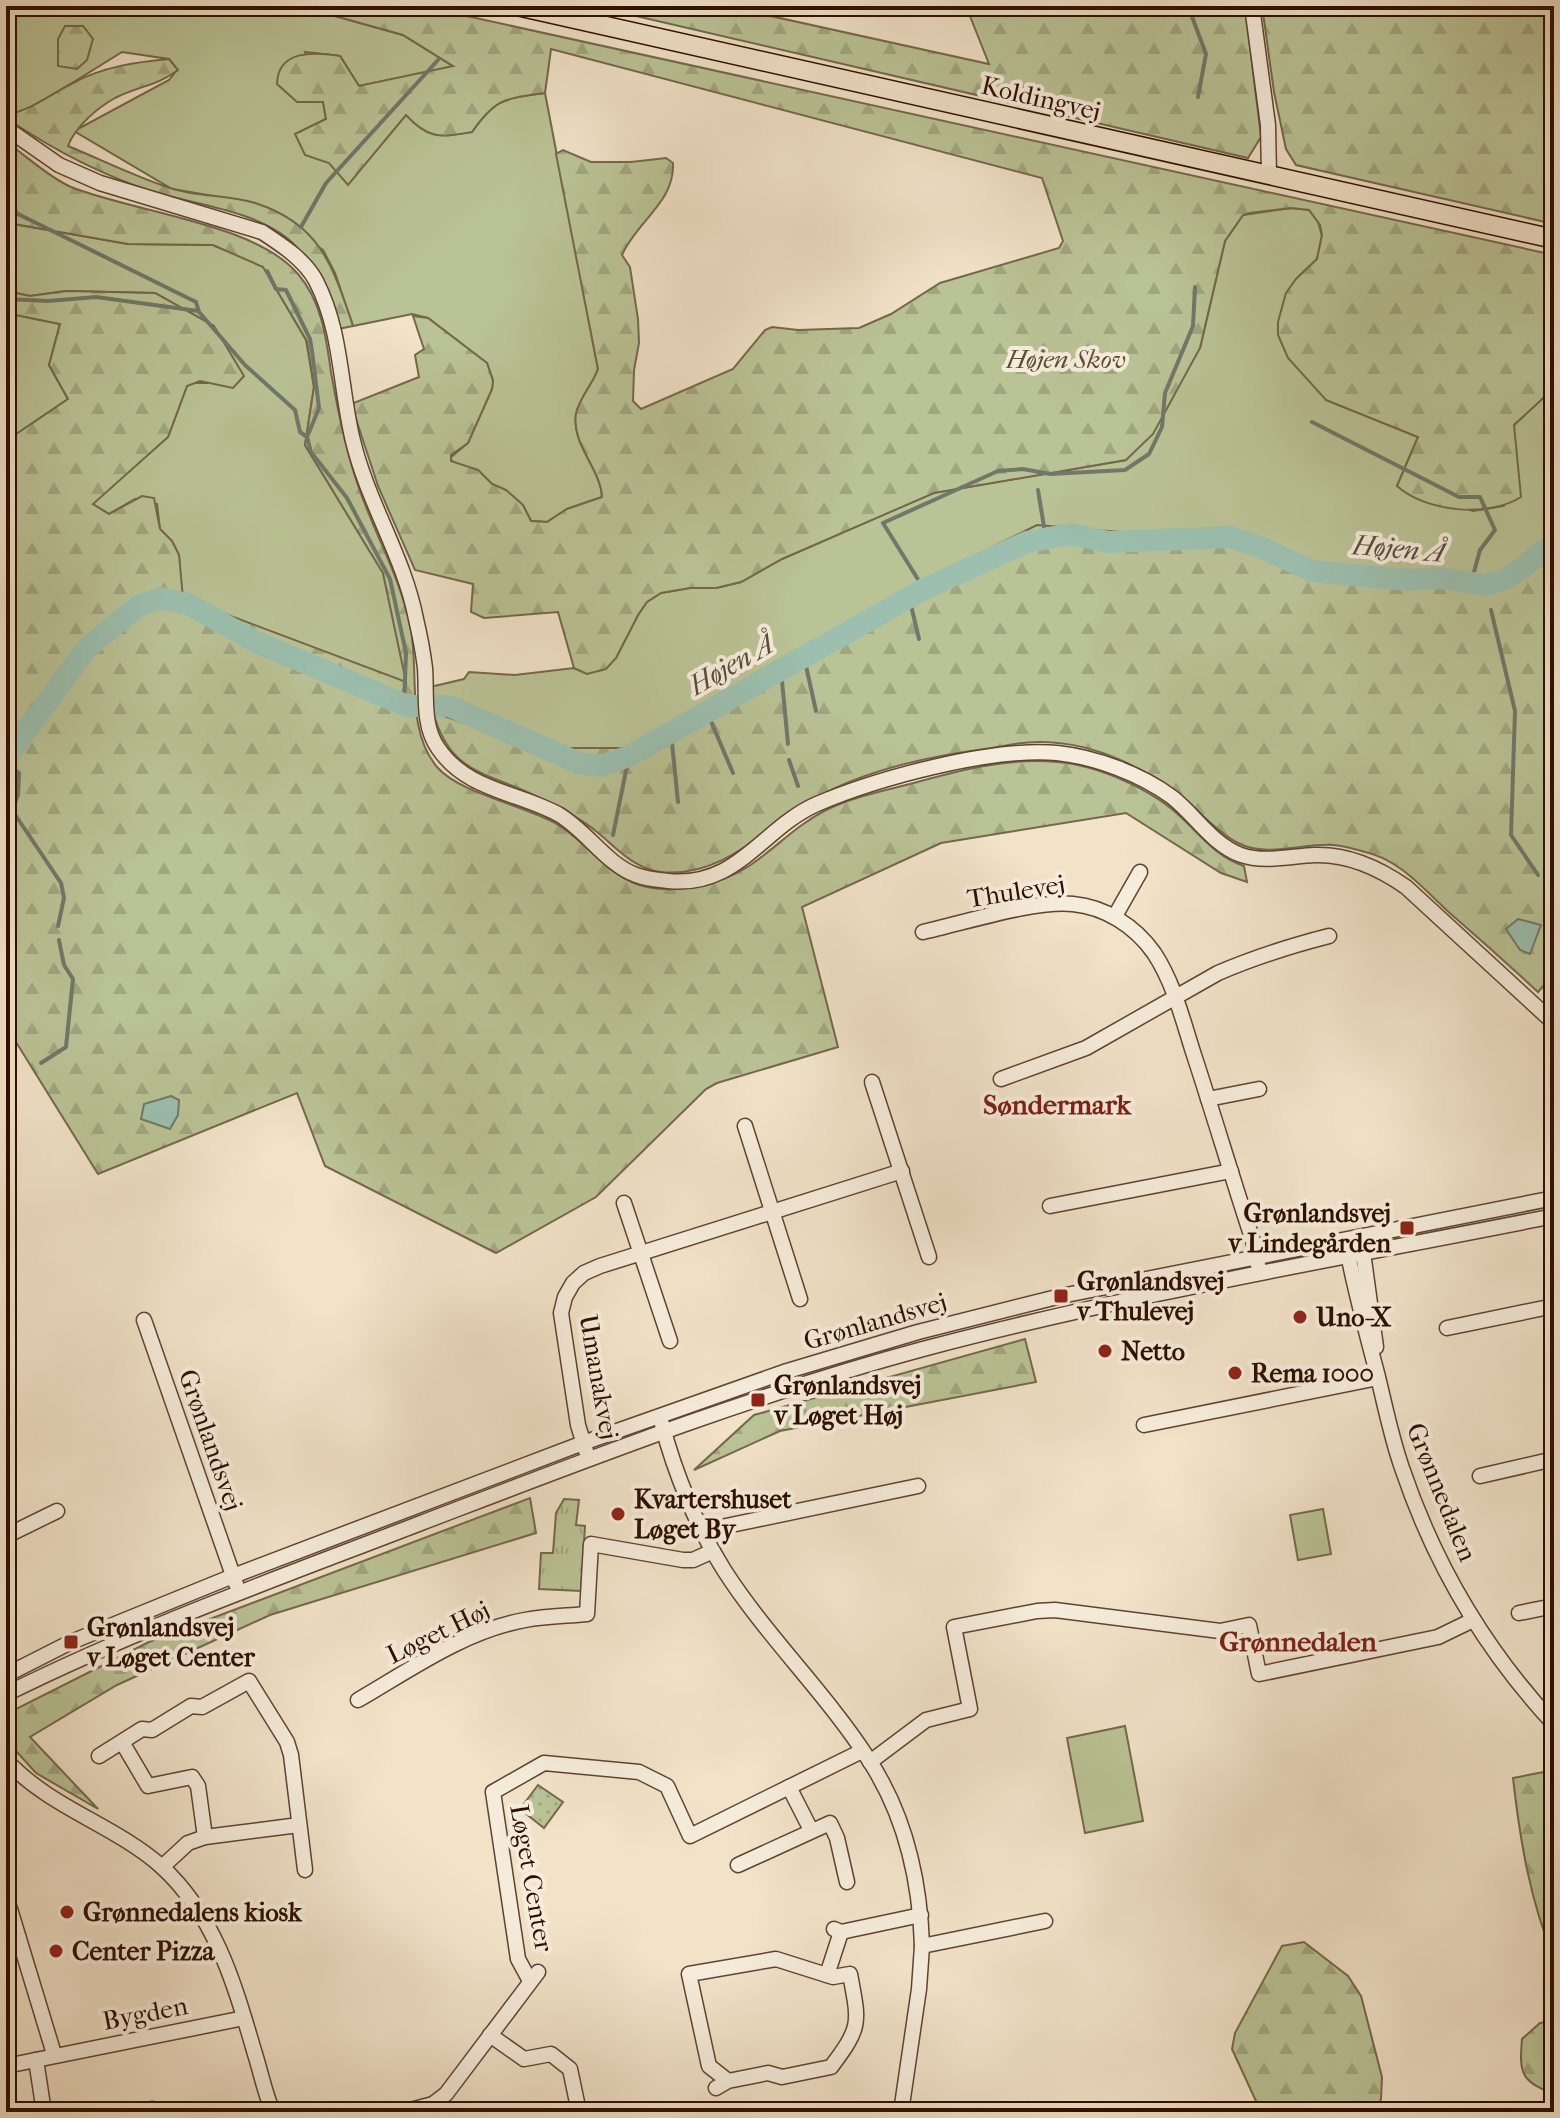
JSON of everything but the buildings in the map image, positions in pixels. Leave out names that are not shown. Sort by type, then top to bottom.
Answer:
[{"type":"main road","name":"Koldingvej","points":[[517,6],[1554,239]]},
{"type":"street","points":[[1252,6],[1268,125],[1269,176]]},
{"type":"street","points":[[6,128],[59,165],[100,183],[262,232],[283,245],[314,277],[333,323],[352,439],[365,482],[400,564],[414,610],[423,654],[427,716],[433,740],[451,764],[464,774],[483,786],[560,815],[633,875],[678,882],[701,879],[726,871],[791,819],[815,805],[941,766],[1019,753],[1062,754],[1092,760],[1144,780],[1171,797],[1226,848],[1243,856],[1262,859],[1336,856],[1383,871],[1406,887],[1554,1023]]},
{"type":"street","points":[[1115,916],[1140,872]]},
{"type":"street","name":"Thulevej","points":[[923,932],[1054,904],[1090,907],[1115,916],[1135,931],[1154,953],[1175,998],[1231,1171],[1260,1274]]},
{"type":"street","points":[[1001,1079],[1086,1048],[1218,973],[1265,953],[1329,936]]},
{"type":"street","points":[[872,1082],[929,1257]]},
{"type":"street","points":[[1208,1099],[1259,1089]]},
{"type":"street","points":[[745,1126],[800,1299]]},
{"type":"street","name":"Umanakvej","points":[[590,1459],[578,1425],[561,1313],[573,1283],[584,1273],[640,1252],[902,1171]]},
{"type":"street","points":[[1050,1206],[1231,1171]]},
{"type":"street","name":"Grønlandsvej","points":[[6,1675],[71,1642],[233,1576],[772,1375],[931,1329],[1061,1296],[1554,1198]]},
{"type":"street","points":[[624,1203],[670,1341]]},
{"type":"street","name":"Grønlandsvej","points":[[6,1694],[94,1651],[238,1592],[590,1459],[788,1389],[920,1350],[1050,1317],[1554,1216]]},
{"type":"street","name":"Grønnedalen","points":[[1361,1238],[1377,1375]]},
{"type":"street","name":"Grønnedalen","points":[[1345,1240],[1390,1430],[1418,1513],[1473,1620],[1532,1700],[1554,1724]]},
{"type":"street","points":[[1447,1328],[1554,1306]]},
{"type":"street","name":"Grønlandsvej","points":[[144,1320],[238,1592]]},
{"type":"street","points":[[1144,1425],[1377,1375]]},
{"type":"street","points":[[659,1415],[702,1531],[713,1551],[769,1632],[866,1756],[902,1828],[921,1915],[922,1946],[919,1989],[901,2112]]},
{"type":"street","points":[[1480,1476],[1554,1459]]},
{"type":"street","points":[[702,1531],[918,1486]]},
{"type":"street","points":[[6,1536],[57,1511]]},
{"type":"street","name":"Løget Høj","points":[[358,1700],[407,1670],[482,1634],[527,1620],[587,1614],[591,1544],[683,1560],[693,1560],[713,1551]]},
{"type":"street","points":[[1519,1613],[1554,1606]]},
{"type":"street","points":[[811,1830],[789,1787],[866,1756],[926,1720],[970,1709],[954,1627],[1055,1610],[1220,1631],[1249,1625],[1259,1674],[1438,1637],[1473,1620]]},
{"type":"street","points":[[99,1756],[142,1729],[152,1730],[191,1706],[202,1707],[249,1681],[287,1742],[291,1755],[305,1870]]},
{"type":"street","points":[[122,1742],[148,1786],[192,1777],[198,1786],[205,1837]]},
{"type":"street","points":[[6,1760],[25,1781],[48,1797],[116,1833],[162,1867],[188,1894],[208,1925],[235,1987],[273,2112]]},
{"type":"street","name":"Løget Center","points":[[403,2112],[433,2104],[446,2094],[534,1976],[518,1959],[493,1792],[544,1763],[639,1772],[667,1786],[690,1836],[789,1787]]},
{"type":"street","points":[[738,1865],[830,1823],[837,1838],[847,1882]]},
{"type":"street","points":[[162,1867],[188,1843],[205,1837],[299,1825]]},
{"type":"street","points":[[10,1909],[54,2054]]},
{"type":"street","points":[[827,1975],[838,1931],[921,1915]]},
{"type":"street","points":[[922,1946],[1045,1921]]},
{"type":"street","points":[[776,1959],[827,1975],[850,1974],[858,2017],[852,2039],[831,2067],[782,2077],[768,2073],[722,2084],[709,2066],[689,1974],[776,1959]]},
{"type":"street","name":"Bygden","points":[[6,2066],[244,2018]]},
{"type":"street","points":[[490,2035],[524,2059],[551,2054],[570,2069],[579,2112]]},
{"type":"street","points":[[36,2060],[44,2112]]},
{"type":"green space","points":[[6,6],[299,6],[403,35],[454,67],[359,86],[340,56],[305,52],[326,119],[296,134],[406,114],[436,135],[472,132],[488,112],[502,102],[545,93],[598,369],[578,408],[576,425],[582,446],[597,476],[602,497],[567,509],[547,522],[531,521],[523,505],[506,490],[492,484],[478,470],[454,463],[450,458],[468,443],[492,389],[493,380],[487,363],[428,318],[412,314],[353,326],[335,273],[323,250],[255,203],[172,189],[74,131],[169,80],[177,70],[169,59],[122,52],[27,111],[6,115]]},
{"type":"green space","name":"Højen Skov","points":[[299,6],[421,6],[1554,255],[1554,388],[1514,425],[1521,497],[1492,508],[1458,509],[1424,502],[1397,486],[1418,437],[1326,400],[1288,358],[1278,335],[1278,322],[1286,293],[1317,259],[1322,235],[1320,225],[1309,210],[1291,208],[1250,213],[1243,215],[1225,241],[1200,348],[1153,434],[1126,460],[934,493],[782,559],[741,582],[716,588],[661,593],[647,602],[616,658],[606,669],[587,674],[574,668],[558,612],[484,618],[471,612],[473,584],[415,570],[378,486],[351,404],[419,377],[415,355],[424,349],[413,316],[428,318],[487,363],[493,381],[468,443],[451,455],[451,461],[478,470],[492,484],[506,490],[523,505],[531,521],[547,522],[567,509],[602,497],[597,476],[582,446],[576,425],[578,408],[598,369],[556,154],[563,150],[591,162],[666,158],[673,163],[672,177],[662,200],[622,255],[630,267],[638,319],[639,343],[633,401],[641,409],[733,369],[765,330],[772,327],[798,330],[859,328],[891,314],[940,283],[1059,248],[1063,241],[1042,178],[551,49],[545,93],[502,102],[488,112],[472,132],[436,135],[422,129],[406,115],[348,185],[329,163],[305,155],[295,134],[326,119],[323,102],[297,102],[277,84],[284,64],[300,55],[340,56],[359,86],[453,66],[403,35]]},
{"type":"green space","points":[[593,6],[725,6],[989,64],[966,6],[1245,6],[1261,137],[1248,158]]},
{"type":"green space","points":[[1262,6],[1554,6],[1554,224],[1296,165],[1286,149]]},
{"type":"green space","points":[[65,26],[83,26],[93,39],[87,60],[77,69],[58,66],[58,39]]},
{"type":"green space","points":[[169,59],[178,70],[108,102],[81,125],[68,146],[170,188],[255,203],[295,223],[310,236],[331,267],[353,326],[338,329],[305,257],[287,238],[273,229],[223,209],[154,192],[115,178],[59,151],[6,118],[6,115],[32,106],[73,83],[107,69]]},
{"type":"green space","points":[[6,142],[71,187],[192,221],[253,242],[278,257],[306,285],[322,320],[355,477],[407,613],[421,736],[437,767],[460,784],[555,823],[621,877],[633,883],[673,889],[700,886],[726,878],[759,859],[815,816],[857,798],[983,766],[1057,762],[1107,774],[1157,798],[1218,852],[1244,866],[1247,882],[1221,873],[1126,813],[941,843],[802,907],[838,1047],[706,1089],[596,1197],[496,1253],[325,1166],[297,1093],[98,1174],[6,1026],[6,441],[68,399],[49,365],[60,324],[6,313],[6,291],[30,296],[66,291],[155,293],[214,326],[244,376],[233,388],[200,381],[187,386],[168,437],[93,504],[109,514],[142,496],[154,498],[160,529],[172,541],[179,555],[183,598],[406,682],[383,573],[305,445],[314,387],[307,341],[263,267],[213,245],[128,244],[14,224],[6,220]]},
{"type":"green space","points":[[1291,208],[1309,210],[1317,218],[1322,236],[1317,259],[1296,279],[1326,400],[1418,437],[1397,486],[1473,511],[1504,506],[1514,425],[1554,388],[1554,534],[1495,576],[1314,565],[1234,529],[1145,534],[777,661],[630,748],[535,748],[433,712],[430,687],[464,679],[469,672],[515,675],[574,668],[587,674],[616,658],[647,602],[661,593],[716,588],[741,582],[782,559],[933,493],[1126,460],[1200,348],[1225,241],[1243,215]]},
{"type":"green space","points":[[6,220],[128,244],[213,245],[263,266],[306,340],[314,387],[305,445],[383,573],[407,683],[182,598],[179,555],[172,541],[160,529],[157,504],[135,499],[109,514],[92,504],[168,437],[187,386],[207,383],[214,326],[155,293],[66,291],[30,296],[6,291]]},
{"type":"green space","points":[[6,313],[60,324],[49,365],[68,399],[6,441]]},
{"type":"green space","points":[[1037,525],[1145,534],[1234,529],[1314,565],[1495,576],[1554,534],[1554,974],[1538,992],[1412,878],[1390,862],[1333,845],[1272,850],[1238,843],[1157,779],[1121,760],[1083,747],[1024,743],[949,754],[885,769],[805,804],[728,857],[685,872],[661,872],[634,862],[568,812],[472,768],[449,748],[433,712],[535,748],[630,748],[777,661],[924,581]]},
{"type":"green space","points":[[1025,1339],[1036,1382],[780,1431],[694,1470],[754,1415]]},
{"type":"green space","points":[[530,1498],[536,1533],[270,1615],[117,1685],[30,1737],[98,1809],[36,1773],[6,1740],[6,1714],[149,1642]]},
{"type":"green space","points":[[564,1499],[579,1500],[576,1525],[585,1526],[581,1591],[539,1589],[541,1553],[553,1553],[556,1513]]},
{"type":"green space","points":[[1323,1509],[1331,1554],[1298,1560],[1290,1515]]},
{"type":"green space","points":[[1125,1726],[1143,1821],[1085,1833],[1067,1738]]},
{"type":"green space","points":[[1554,1770],[1554,1958],[1538,1915],[1527,1870],[1513,1778]]},
{"type":"green space","points":[[538,1785],[563,1802],[544,1828],[520,1809]]},
{"type":"green space","points":[[1304,1942],[1348,1976],[1361,1996],[1382,2077],[1381,2099],[1376,2112],[1261,2112],[1232,2049],[1235,2033],[1282,1946]]},
{"type":"green space","points":[[1554,2021],[1554,2094],[1535,2085],[1524,2075],[1521,2061],[1522,2039],[1540,2023]]},
{"type":"shaded area","points":[[1518,919],[1541,925],[1530,954],[1520,950],[1506,929]]},
{"type":"shaded area","points":[[171,1096],[179,1100],[178,1115],[170,1129],[141,1119],[144,1104]]},
{"type":"waterway","points":[[1188,6],[1206,54],[1198,97]]},
{"type":"waterway","points":[[301,227],[326,183],[438,60]]},
{"type":"waterway","points":[[6,200],[18,214],[196,302],[199,312],[245,365],[295,410],[300,432],[307,437]]},
{"type":"waterway","points":[[267,271],[276,289],[286,290],[310,339],[319,408],[307,437],[311,452],[347,498],[390,579],[406,653],[404,705]]},
{"type":"waterway","points":[[924,589],[883,523],[998,471],[1023,469],[1050,474],[1125,470],[1149,454],[1162,427],[1165,393],[1193,326],[1195,287]]},
{"type":"waterway","points":[[6,299],[48,301],[96,297],[198,311]]},
{"type":"waterway","points":[[1312,422],[1459,497],[1480,497],[1495,530],[1480,550],[1471,583]]},
{"type":"waterway","points":[[1038,490],[1046,539]]},
{"type":"waterway","name":"Højen Å","points":[[6,758],[87,648],[138,606],[160,598],[188,604],[256,642],[407,706],[449,706],[579,763],[601,766],[629,756],[924,589],[1027,542],[1071,534],[1109,542],[1230,537],[1312,571],[1407,580],[1440,578],[1486,585],[1508,578],[1554,543]]},
{"type":"waterway","name":"Højen Å","points":[[1486,585],[1487,592]]},
{"type":"waterway","points":[[909,597],[919,639]]},
{"type":"waterway","points":[[1491,610],[1515,711],[1511,835],[1538,875]]},
{"type":"waterway","points":[[804,657],[816,711]]},
{"type":"waterway","points":[[781,671],[788,744]]},
{"type":"waterway","points":[[707,712],[733,773]]},
{"type":"waterway","points":[[671,733],[678,802]]},
{"type":"waterway","points":[[613,835],[629,756]]},
{"type":"waterway","points":[[789,760],[798,786]]},
{"type":"waterway","points":[[6,765],[19,773],[18,795],[12,810],[61,883],[64,898],[58,926]]},
{"type":"waterway","points":[[41,1063],[66,1047],[73,979],[64,965],[59,940]]},
{"type":"place","name":"Grønlandsvej v Lindegården","points":[[1407,1228]]},
{"type":"place","name":"Grønlandsvej v Thulevej","points":[[1061,1296]]},
{"type":"place","name":"Uno-X","points":[[1300,1317]]},
{"type":"place","name":"Netto","points":[[1105,1351]]},
{"type":"place","name":"Rema 1000","points":[[1235,1373]]},
{"type":"place","name":"Grønlandsvej v Løget Høj","points":[[758,1400]]},
{"type":"place","name":"Kvartershuset Løget By","points":[[618,1514]]},
{"type":"place","name":"Grønlandsvej v Løget Center","points":[[71,1642]]},
{"type":"place","name":"Grønnedalens kiosk","points":[[67,1912]]},
{"type":"place","name":"Center Pizza","points":[[56,1951]]},
{"type":"district","name":"Søndermark","points":[[1057,1104]]},
{"type":"district","name":"Grønnedalen","points":[[1298,1641]]}]
